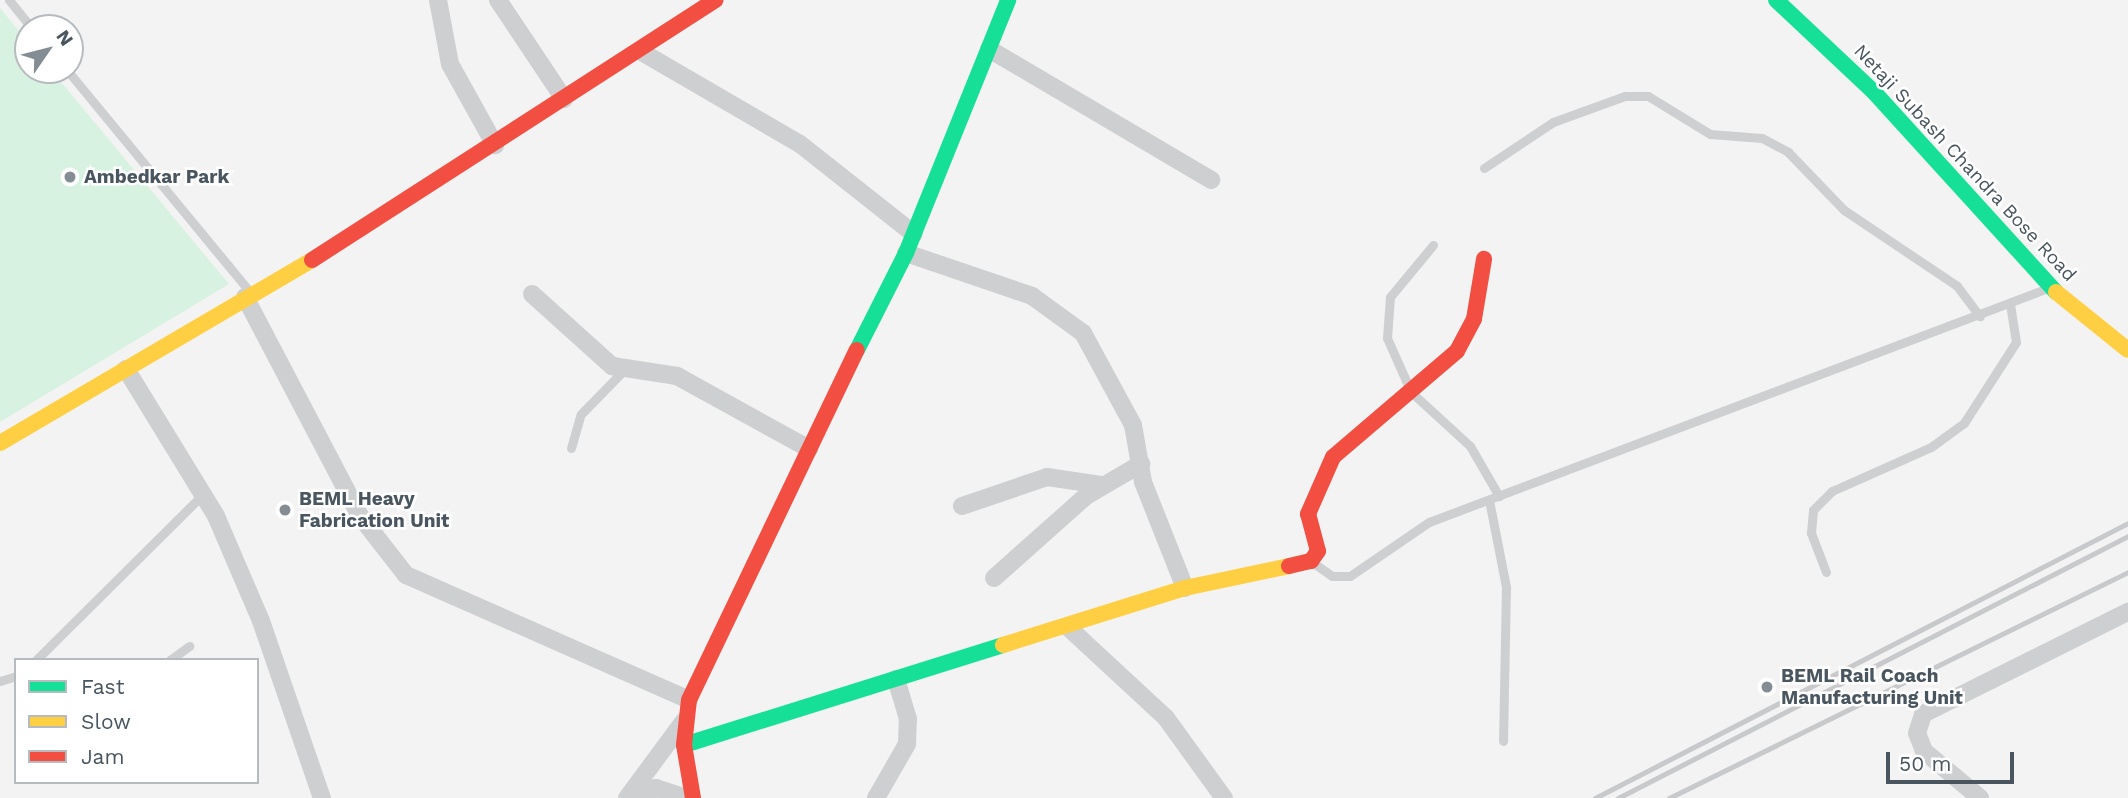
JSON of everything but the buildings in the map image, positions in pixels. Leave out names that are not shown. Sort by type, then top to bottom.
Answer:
[{"type":"main road","points":[[0,443],[495,145],[716,0]]},
{"type":"main road","points":[[693,798],[684,745],[684,721],[689,701],[906,253],[1008,0]]},
{"type":"main road","name":"Netaji Subash Chandra Bose Road","points":[[1776,0],[1873,91],[2050,287],[2128,350]]},
{"type":"main road","points":[[684,745],[896,679],[1070,629],[1185,589],[1311,561],[1318,551],[1308,514],[1333,457],[1411,392],[1467,336],[1483,259]]},
{"type":"street","points":[[438,0],[450,64],[495,145]]},
{"type":"street","points":[[498,0],[564,99]]},
{"type":"street","points":[[989,49],[1211,180]]},
{"type":"street","points":[[640,51],[800,144],[914,234]]},
{"type":"street","points":[[906,253],[1032,296],[1069,318],[1133,425],[1141,464],[1185,589]]},
{"type":"street","points":[[532,294],[605,362],[625,369],[677,376],[809,449]]},
{"type":"street","points":[[248,295],[367,527],[406,575],[689,701]]},
{"type":"street","points":[[126,369],[203,494],[261,621],[322,798]]},
{"type":"street","points":[[994,578],[1102,485],[1141,464]]},
{"type":"street","points":[[962,506],[1047,477],[1102,485]]},
{"type":"street","points":[[1980,798],[1924,751],[1917,733],[1923,714],[2128,612]]},
{"type":"street","points":[[1070,629],[1157,709],[1224,798]]},
{"type":"street","points":[[876,798],[907,744],[908,719],[896,679]]},
{"type":"street","points":[[628,798],[684,721]]},
{"type":"street","points":[[628,798],[656,788],[687,798]]},
{"type":"lane","points":[[9,0],[20,14]]},
{"type":"lane","points":[[78,84],[248,295]]},
{"type":"lane","points":[[1483,167],[1553,122],[1625,96],[1647,96],[1710,134],[1762,138],[1780,147],[1844,210],[1957,286],[1980,316]]},
{"type":"lane","points":[[1433,245],[1400,280],[1386,316],[1394,361],[1411,392],[1470,446],[1499,496]]},
{"type":"lane","points":[[1311,561],[1332,576],[1350,576],[1409,532],[2010,305],[2050,287]]},
{"type":"lane","points":[[1826,572],[1811,533],[1813,510],[1832,491],[1931,447],[1964,423],[2016,342],[2010,305]]},
{"type":"lane","points":[[571,448],[581,414],[625,369]]},
{"type":"lane","points":[[40,658],[203,494]]},
{"type":"lane","points":[[1489,500],[1506,587],[1503,741]]},
{"type":"lane","points":[[173,658],[189,646]]},
{"type":"green space","name":"Ambedkar Park","points":[[0,8],[14,25],[14,84],[63,84],[229,284],[0,422]]},
{"type":"railway","points":[[1595,798],[2128,523]]},
{"type":"railway","points":[[1618,798],[2128,536]]},
{"type":"railway","points":[[1669,798],[2128,572]]},
{"type":"traffic: fast","points":[[857,350],[906,253],[1008,0]]},
{"type":"traffic: fast","points":[[1776,0],[1873,91],[2056,292]]},
{"type":"traffic: fast","points":[[684,745],[1003,645]]},
{"type":"traffic: slow","points":[[0,443],[312,260]]},
{"type":"traffic: slow","points":[[2056,292],[2128,350]]},
{"type":"traffic: slow","points":[[1003,645],[1185,588],[1289,566]]},
{"type":"traffic: jam","points":[[312,260],[715,0]]},
{"type":"traffic: jam","points":[[1289,566],[1311,561],[1318,551],[1308,514],[1333,457],[1457,351],[1474,319],[1484,259]]},
{"type":"traffic: jam","points":[[693,798],[684,745],[689,700],[857,350]]},
{"type":"place","name":"Ambedkar Park","points":[[70,177]]},
{"type":"place","name":"BEML Heavy Fabrication Unit","points":[[285,510]]},
{"type":"place","name":"BEML Rail Coach Manufacturing Unit","points":[[1767,687]]}]
